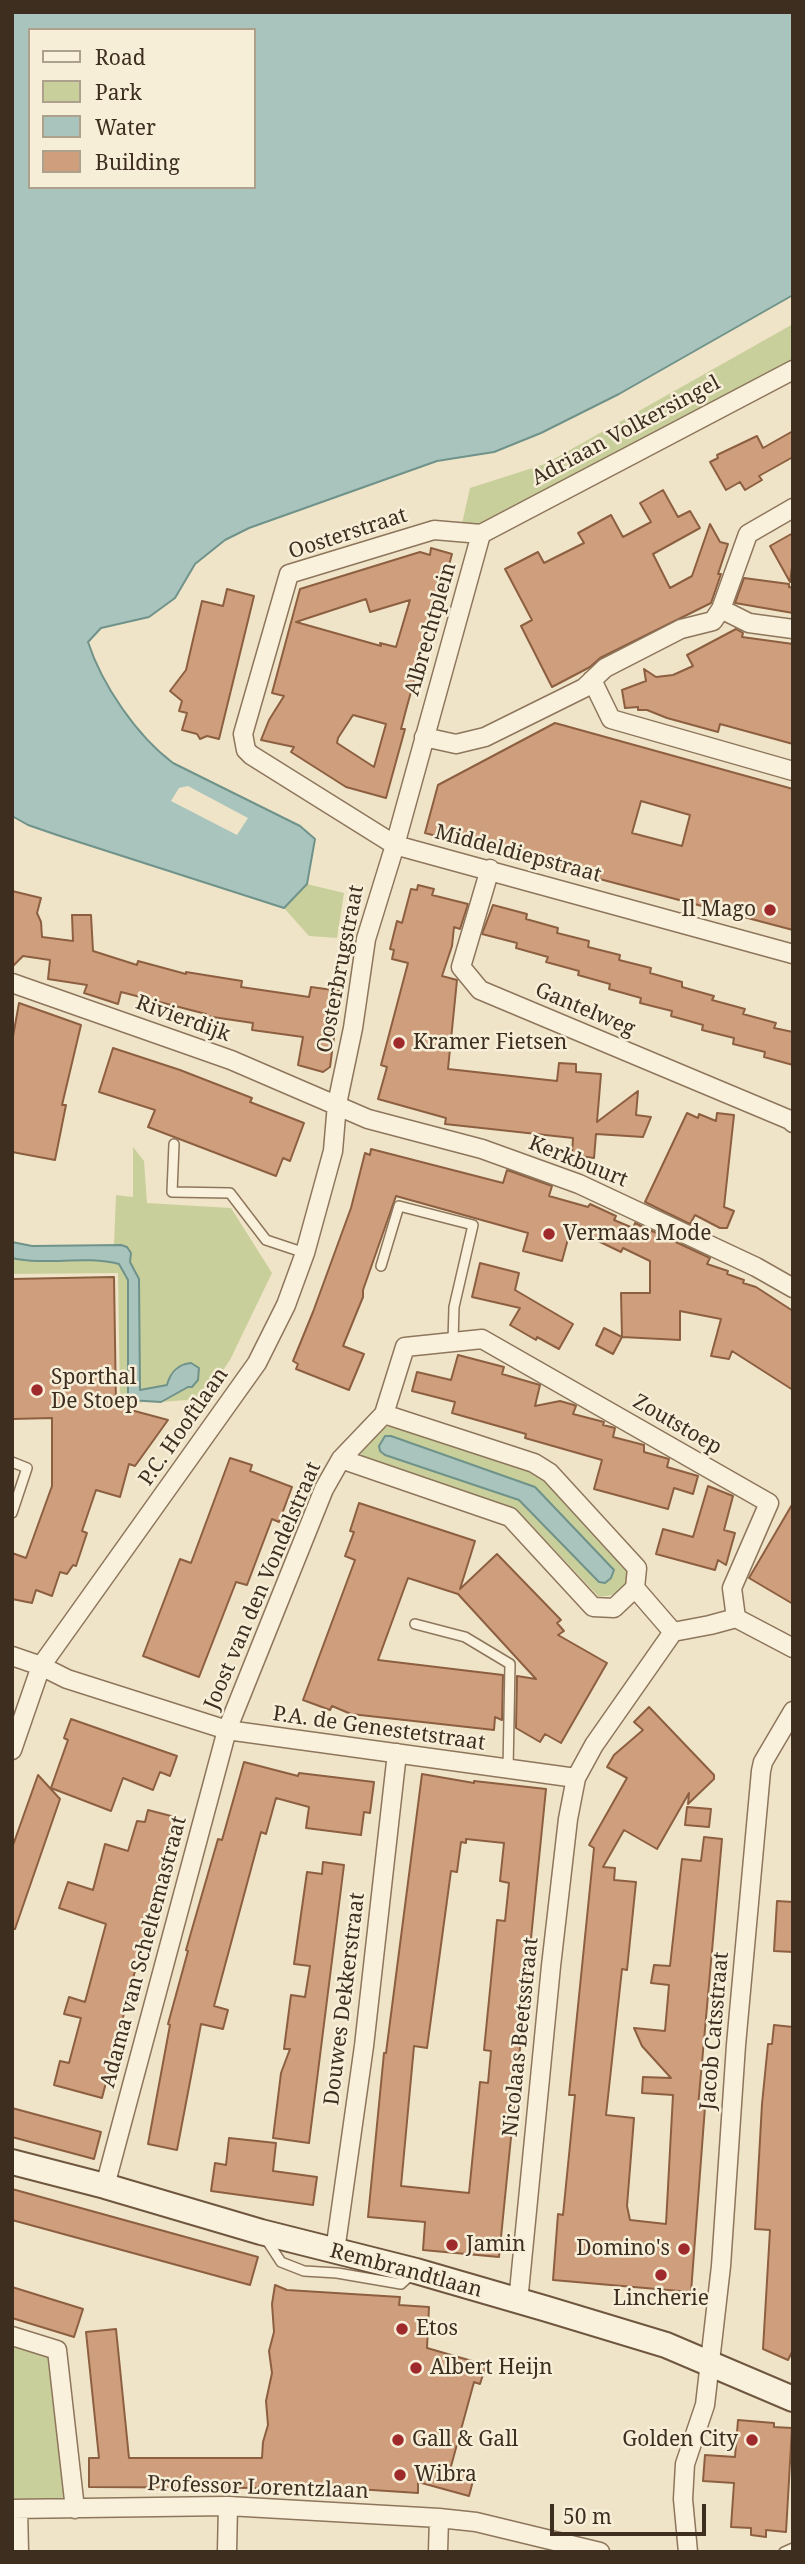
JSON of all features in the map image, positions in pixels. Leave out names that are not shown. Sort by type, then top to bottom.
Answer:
[{"type":"street","name":"Adriaan Volkersingel","points":[[481,534],[793,370]]},
{"type":"street","points":[[424,737],[456,744],[485,737],[584,688],[605,668],[681,629],[713,621],[721,609],[748,534],[793,508]]},
{"type":"street","name":"Oosterstraat","points":[[251,755],[246,750],[243,734],[289,574],[434,530],[481,534]]},
{"type":"street","name":"Albrechtplein","points":[[395,845],[481,534]]},
{"type":"street","points":[[721,609],[749,623],[793,629]]},
{"type":"street","points":[[592,680],[611,719],[793,771]]},
{"type":"street","name":"Middeldiepstraat","points":[[251,755],[395,845],[793,954]]},
{"type":"street","name":"Oosterbrugstraat","points":[[337,1104],[353,1028],[366,939],[395,845]]},
{"type":"street","name":"Gantelweg","points":[[490,869],[461,967],[480,990],[790,1120],[793,1124]]},
{"type":"street","name":"Rivierdijk","points":[[12,983],[230,1060],[337,1104]]},
{"type":"street","name":"P.C. Hooftlaan","points":[[12,1750],[41,1666],[257,1363],[286,1305],[305,1253],[333,1151],[337,1104]]},
{"type":"street","name":"Kerkbuurt","points":[[337,1104],[368,1119],[482,1149],[579,1184],[756,1267],[793,1288]]},
{"type":"street","name":"Zoutstoep","points":[[384,1414],[405,1347],[482,1339],[769,1503],[732,1588],[736,1618]]},
{"type":"street","points":[[384,1414],[534,1463],[550,1473],[637,1568],[635,1588],[673,1632]]},
{"type":"street","name":"Joost van den Vondelstraat","points":[[227,1730],[324,1489],[341,1459],[384,1414]]},
{"type":"street","name":"Joost van den Vondelstraat","points":[[341,1459],[510,1517],[593,1607],[614,1608],[635,1588]]},
{"type":"street","points":[[576,1778],[594,1745],[673,1632],[736,1618],[793,1648]]},
{"type":"street","name":"P.A. de Genestetstraat","points":[[12,1656],[67,1679],[227,1730],[576,1778]]},
{"type":"street","name":"Jacob Catsstraat","points":[[688,2552],[683,2499],[685,2464],[705,2405],[721,2266],[736,2045],[761,1771],[763,1762],[793,1711]]},
{"type":"street","name":"Adama van Scheltemastraat","points":[[105,2186],[227,1730]]},
{"type":"street","name":"Douwes Dekkerstraat","points":[[335,2251],[364,2046],[397,1753]]},
{"type":"street","name":"Nicolaas Beetsstraat","points":[[518,2302],[552,1952],[568,1819],[576,1778]]},
{"type":"street","name":"Rembrandtlaan","points":[[12,2162],[261,2232],[416,2271],[653,2341],[710,2362],[793,2399]]},
{"type":"street","points":[[12,2336],[57,2350],[75,2509]]},
{"type":"street","points":[[227,2552],[228,2506]]},
{"type":"street","name":"Professor Lorentzlaan","points":[[15,2509],[228,2506],[439,2518],[476,2522],[600,2552]]},
{"type":"street","points":[[15,2509],[19,2552]]},
{"type":"street","points":[[438,2552],[439,2518]]},
{"type":"lane","points":[[174,1144],[172,1192],[230,1193],[266,1240],[305,1253]]},
{"type":"lane","points":[[382,1266],[399,1206],[474,1225],[454,1307],[453,1342]]},
{"type":"lane","points":[[12,1462],[27,1468],[12,1513]]},
{"type":"lane","points":[[415,1624],[466,1637],[510,1664],[508,1770]]},
{"type":"lane","points":[[261,2232],[281,2262],[304,2271],[337,2273],[401,2284],[416,2271]]},
{"type":"lane","points":[[784,2552],[793,2548]]},
{"type":"green space","points":[[793,324],[793,375],[508,509],[476,529],[461,528],[470,488],[545,464]]},
{"type":"green space","points":[[307,884],[344,893],[337,938],[309,936],[284,908]]},
{"type":"green space","points":[[133,1147],[144,1161],[147,1203],[231,1208],[272,1273],[230,1360],[203,1399],[199,1410],[187,1400],[161,1402],[188,1387],[191,1363],[176,1370],[167,1385],[140,1390],[139,1279],[130,1262],[131,1253],[127,1248],[114,1245],[116,1195],[133,1197]]},
{"type":"green space","points":[[12,1258],[119,1263],[128,1280],[128,1400],[143,1403],[132,1405],[120,1402],[118,1273],[12,1274]]},
{"type":"green space","points":[[390,1426],[531,1469],[541,1475],[629,1567],[627,1580],[621,1590],[611,1595],[598,1596],[520,1513],[507,1506],[364,1460],[359,1449],[379,1429]],"holes":[[[519,1500],[611,1578],[599,1582]]]},
{"type":"green space","points":[[12,2336],[63,2352],[70,2498],[12,2499]]},
{"type":"water","points":[[12,12],[793,12],[793,295],[619,394],[541,433],[494,452],[437,461],[249,528],[225,540],[195,564],[175,598],[149,617],[101,628],[88,642],[102,675],[122,708],[160,752],[173,763],[300,826],[315,839],[307,884],[284,908],[28,825],[12,816]]},
{"type":"water","points":[[12,1242],[32,1246],[127,1247],[131,1253],[130,1262],[139,1279],[140,1390],[167,1385],[175,1370],[191,1363],[199,1368],[198,1380],[192,1387],[161,1402],[128,1400],[128,1280],[119,1264],[92,1260],[39,1261],[12,1258]]},
{"type":"water","points":[[385,1436],[535,1487],[614,1570],[611,1578],[605,1583],[599,1582],[519,1500],[385,1455],[379,1446]]},
{"type":"pier","points":[[188,786],[248,818],[237,835],[171,801],[179,788]]},
{"type":"building","points":[[793,431],[793,457],[759,476],[762,480],[745,490],[740,482],[726,490],[710,462],[718,458],[717,455],[757,436],[763,448]]},
{"type":"building","points":[[663,490],[678,517],[690,511],[700,528],[653,554],[670,588],[692,576],[710,524],[720,542],[728,544],[711,603],[600,658],[590,667],[552,687],[521,626],[532,620],[505,569],[538,552],[544,563],[584,543],[578,533],[611,515],[623,537],[651,522],[640,503]]},
{"type":"building","points":[[793,533],[793,560],[790,582],[770,546]]},
{"type":"building","points":[[431,548],[452,554],[406,710],[401,729],[405,729],[386,798],[346,787],[291,752],[294,747],[261,740],[269,720],[284,696],[272,693],[300,589],[420,552],[430,555]],"holes":[[[366,599],[370,612],[410,600],[396,647],[380,643],[381,646],[296,622]],[[353,715],[386,724],[374,767],[337,743]]]},
{"type":"building","points":[[744,578],[789,584],[789,587],[793,588],[793,613],[735,603]]},
{"type":"building","points":[[227,589],[254,596],[219,739],[207,736],[200,739],[197,734],[182,730],[187,713],[179,711],[182,701],[170,691],[186,670],[202,601],[223,606]]},
{"type":"building","points":[[736,629],[743,633],[742,637],[793,644],[793,744],[720,724],[718,732],[647,710],[638,710],[638,707],[625,708],[622,690],[646,681],[644,669],[656,677],[673,675],[693,666],[687,655]]},
{"type":"building","points":[[555,723],[793,789],[793,930],[425,833],[438,785]],"holes":[[[641,801],[690,815],[682,846],[632,833]]]},
{"type":"building","points":[[418,885],[434,889],[432,895],[468,904],[460,929],[454,927],[452,946],[442,976],[457,980],[448,1069],[557,1081],[559,1063],[576,1064],[576,1072],[601,1074],[597,1122],[638,1091],[636,1115],[651,1117],[643,1137],[596,1134],[594,1158],[572,1155],[573,1138],[445,1124],[446,1118],[378,1099],[387,1067],[381,1065],[408,963],[392,959],[394,950],[390,949],[397,921],[402,923],[411,889],[417,890]]},
{"type":"building","points":[[12,891],[41,898],[37,913],[42,937],[73,941],[72,915],[91,915],[93,951],[137,965],[138,961],[186,974],[242,981],[241,987],[309,997],[311,987],[340,991],[330,1067],[323,1072],[298,1065],[303,1037],[252,1030],[253,1023],[206,1016],[121,992],[118,1004],[84,993],[87,985],[48,979],[50,960],[23,956],[12,967]]},
{"type":"building","points":[[493,905],[527,914],[526,919],[558,928],[557,933],[589,941],[588,947],[620,955],[619,960],[651,968],[650,973],[682,982],[682,987],[714,996],[712,1000],[745,1009],[743,1014],[776,1023],[774,1028],[793,1032],[793,1065],[764,1057],[765,1052],[733,1044],[734,1038],[702,1030],[703,1025],[671,1016],[672,1011],[640,1003],[641,998],[609,989],[610,984],[578,975],[579,971],[546,962],[548,957],[516,948],[517,943],[482,934]]},
{"type":"building","points":[[19,1003],[81,1025],[62,1105],[66,1105],[55,1160],[12,1152],[12,1042]]},
{"type":"building","points":[[113,1048],[252,1098],[250,1102],[304,1123],[290,1161],[283,1158],[276,1176],[148,1127],[155,1110],[99,1092]]},
{"type":"building","points":[[687,1113],[698,1118],[699,1114],[716,1121],[717,1113],[734,1115],[724,1207],[734,1211],[727,1228],[720,1228],[695,1215],[690,1224],[645,1202]]},
{"type":"building","points":[[371,1149],[503,1183],[507,1170],[552,1186],[549,1196],[588,1207],[590,1204],[616,1216],[614,1220],[633,1228],[635,1223],[710,1258],[707,1264],[728,1271],[727,1274],[744,1280],[743,1283],[756,1287],[793,1311],[793,1390],[732,1351],[729,1359],[711,1356],[721,1319],[680,1311],[680,1340],[622,1337],[621,1293],[650,1293],[650,1261],[623,1248],[621,1252],[571,1228],[562,1261],[523,1251],[528,1233],[396,1196],[363,1290],[363,1297],[343,1346],[364,1354],[349,1390],[296,1369],[298,1364],[293,1361],[351,1208],[365,1153],[370,1155]]},
{"type":"building","points":[[480,1263],[519,1273],[515,1290],[573,1324],[559,1349],[510,1325],[520,1308],[472,1297]]},
{"type":"building","points":[[114,1277],[116,1406],[168,1420],[135,1466],[129,1464],[120,1497],[96,1490],[82,1531],[87,1533],[76,1566],[73,1565],[67,1574],[60,1572],[52,1596],[36,1590],[32,1603],[12,1599],[12,1553],[26,1558],[52,1486],[52,1418],[12,1419],[12,1279]]},
{"type":"building","points":[[604,1328],[622,1337],[613,1354],[596,1345]]},
{"type":"building","points":[[458,1355],[504,1367],[502,1374],[540,1385],[535,1406],[560,1401],[574,1405],[573,1414],[604,1422],[603,1425],[615,1428],[613,1437],[644,1445],[644,1452],[669,1459],[667,1467],[698,1476],[693,1494],[674,1488],[668,1509],[594,1489],[602,1460],[452,1413],[455,1402],[412,1391],[417,1372],[451,1380]]},
{"type":"building","points":[[230,1458],[252,1465],[250,1471],[292,1487],[279,1522],[272,1519],[247,1585],[236,1582],[199,1677],[143,1656],[180,1559],[191,1563]]},
{"type":"building","points":[[708,1486],[733,1496],[724,1530],[735,1533],[726,1565],[718,1560],[715,1570],[656,1554],[663,1529],[693,1537]]},
{"type":"building","points":[[359,1503],[475,1541],[460,1589],[497,1554],[561,1620],[557,1623],[564,1631],[558,1635],[607,1663],[561,1743],[545,1734],[540,1742],[516,1728],[517,1676],[536,1679],[458,1594],[408,1578],[378,1660],[503,1675],[502,1720],[495,1717],[494,1730],[351,1714],[332,1706],[330,1710],[303,1700],[355,1560],[345,1556],[354,1532],[350,1531]]},
{"type":"building","points":[[793,1503],[793,1604],[749,1578]]},
{"type":"building","points":[[649,1707],[714,1775],[714,1779],[688,1804],[689,1793],[657,1849],[624,1830],[603,1867],[615,1868],[614,1880],[636,1882],[627,1970],[622,1969],[606,2115],[634,2118],[627,2206],[630,2220],[666,2224],[673,2095],[642,2093],[643,2077],[671,2078],[642,2046],[634,2028],[665,2031],[669,1985],[651,1983],[654,1965],[670,1966],[682,1859],[701,1861],[704,1837],[722,1839],[698,2107],[705,2107],[691,2292],[553,2280],[558,2214],[563,2215],[575,2095],[569,2095],[594,1848],[589,1845],[627,1778],[607,1767],[614,1755],[643,1730],[634,1722]]},
{"type":"building","points":[[71,1719],[177,1756],[170,1776],[160,1772],[153,1790],[123,1778],[111,1811],[51,1788],[68,1740],[64,1738]]},
{"type":"building","points":[[244,1762],[298,1776],[299,1773],[374,1782],[370,1813],[364,1812],[361,1835],[306,1828],[309,1807],[276,1798],[266,1834],[261,1832],[214,2006],[228,2010],[223,2029],[201,2024],[177,2150],[148,2144],[170,2025],[168,2024],[188,1951],[186,1950],[218,1839],[222,1840]]},
{"type":"building","points":[[422,1774],[474,1783],[546,1789],[499,2257],[423,2250],[425,2222],[368,2217]],"holes":[[[466,1839],[504,1843],[500,1881],[509,1883],[505,1921],[497,1920],[484,2050],[491,2051],[488,2083],[480,2082],[469,2193],[401,2186],[414,2046],[427,2048],[451,1871],[457,1872],[461,1842],[466,1843]]]},
{"type":"building","points":[[38,1775],[60,1799],[15,1929],[12,1929],[12,1848]]},
{"type":"building","points":[[687,1807],[711,1809],[709,1827],[685,1825]]},
{"type":"building","points":[[148,1810],[175,1817],[102,2098],[54,2085],[60,2061],[69,2063],[81,2018],[64,2014],[69,1997],[85,2002],[106,1924],[59,1908],[68,1882],[93,1890],[105,1844],[128,1851],[137,1821],[145,1822]]},
{"type":"building","points":[[323,1862],[344,1865],[309,2143],[273,2138],[281,2073],[290,2049],[284,2049],[291,1995],[305,1997],[310,1966],[294,1964],[307,1872],[322,1874]]},
{"type":"building","points":[[777,1901],[793,1902],[793,1952],[774,1951]]},
{"type":"building","points":[[774,2025],[793,2027],[793,2350],[788,2360],[763,2349],[770,2230],[755,2229],[762,2104],[768,2044],[772,2044]]},
{"type":"building","points":[[12,2108],[101,2132],[94,2159],[12,2137]]},
{"type":"building","points":[[229,2138],[276,2143],[273,2171],[317,2177],[313,2205],[211,2191],[215,2163],[226,2165]]},
{"type":"building","points":[[12,2189],[258,2257],[250,2285],[12,2220]]},
{"type":"building","points":[[275,2285],[287,2290],[400,2297],[399,2305],[429,2307],[427,2348],[486,2365],[480,2384],[474,2382],[450,2470],[474,2477],[469,2496],[418,2482],[418,2493],[265,2483],[263,2488],[89,2487],[89,2458],[99,2458],[86,2332],[116,2329],[129,2458],[262,2458],[268,2425],[266,2401],[272,2373],[269,2351],[274,2332],[272,2304]]},
{"type":"building","points":[[12,2287],[83,2309],[74,2337],[12,2318]]},
{"type":"building","points":[[738,2420],[774,2423],[774,2427],[792,2428],[786,2532],[766,2530],[766,2537],[751,2535],[751,2528],[731,2527],[734,2483],[703,2481],[705,2455],[735,2457]]},
{"type":"place","name":"Il Mago","points":[[770,910]]},
{"type":"place","name":"Kramer Fietsen","points":[[399,1043]]},
{"type":"place","name":"Vermaas Mode","points":[[549,1234]]},
{"type":"place","name":"Sporthal De Stoep","points":[[37,1390]]},
{"type":"place","name":"Jamin","points":[[452,2245]]},
{"type":"place","name":"Domino's","points":[[684,2249]]},
{"type":"place","name":"Lincherie","points":[[661,2275]]},
{"type":"place","name":"Etos","points":[[402,2329]]},
{"type":"place","name":"Albert Heijn","points":[[416,2368]]},
{"type":"place","name":"Gall & Gall","points":[[398,2440]]},
{"type":"place","name":"Golden City","points":[[752,2440]]},
{"type":"place","name":"Wibra","points":[[400,2475]]}]
